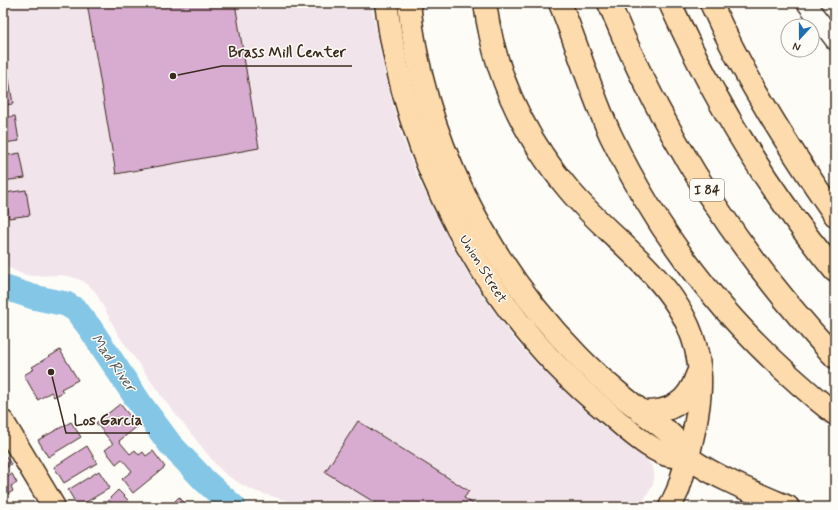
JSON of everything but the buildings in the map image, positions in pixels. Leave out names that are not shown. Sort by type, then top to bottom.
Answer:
[{"type":"main road","name":"Union Street","points":[[386,3],[397,67],[412,120],[428,165],[454,221],[475,258],[494,289],[526,331],[562,370],[599,406],[648,444],[665,454],[688,457],[739,486],[788,507]]},
{"type":"main road","name":"Union Street","points":[[409,3],[418,60],[432,114],[454,171],[473,211],[514,278],[549,325],[590,368],[674,438],[688,457]]},
{"type":"main road","points":[[485,3],[490,35],[501,74],[518,113],[532,138],[556,174],[570,191],[594,217],[649,270],[676,302],[686,319],[692,335],[699,368],[700,389],[698,411],[688,457],[678,490],[670,507]]},
{"type":"main road","points":[[560,3],[596,101],[611,136],[642,194],[669,238],[708,291],[753,342],[792,379],[835,414]]},
{"type":"main road","name":"I 84","points":[[609,3],[648,89],[698,177],[763,271],[797,314],[835,357]]},
{"type":"main road","points":[[670,3],[709,82],[747,148],[789,212],[835,271]]},
{"type":"main road","points":[[711,3],[743,68],[768,112],[798,161],[835,215]]},
{"type":"main road","points":[[768,112],[792,136],[835,198]]},
{"type":"main road","points":[[454,221],[473,211]]},
{"type":"main road","points":[[641,412],[667,409],[680,403],[694,384],[699,368]]},
{"type":"main road","points":[[3,422],[54,507]]},
{"type":"street","points":[[806,3],[835,41]]},
{"type":"shaded area","points":[[3,3],[371,3],[384,71],[400,131],[417,176],[452,247],[482,295],[515,340],[534,361],[580,406],[604,427],[646,459],[651,465],[654,472],[654,479],[652,486],[640,507],[308,507],[257,492],[225,474],[165,401],[119,336],[95,291],[83,281],[72,277],[61,275],[31,276],[22,274],[3,265]]},
{"type":"waterway","name":"Mad River","points":[[3,287],[33,297],[66,304],[76,310],[90,328],[141,405],[170,444],[205,481],[234,507]]},
{"type":"place","name":"Brass Mill Center","points":[[173,76]]},
{"type":"place","name":"Los Garcia","points":[[51,372]]}]
